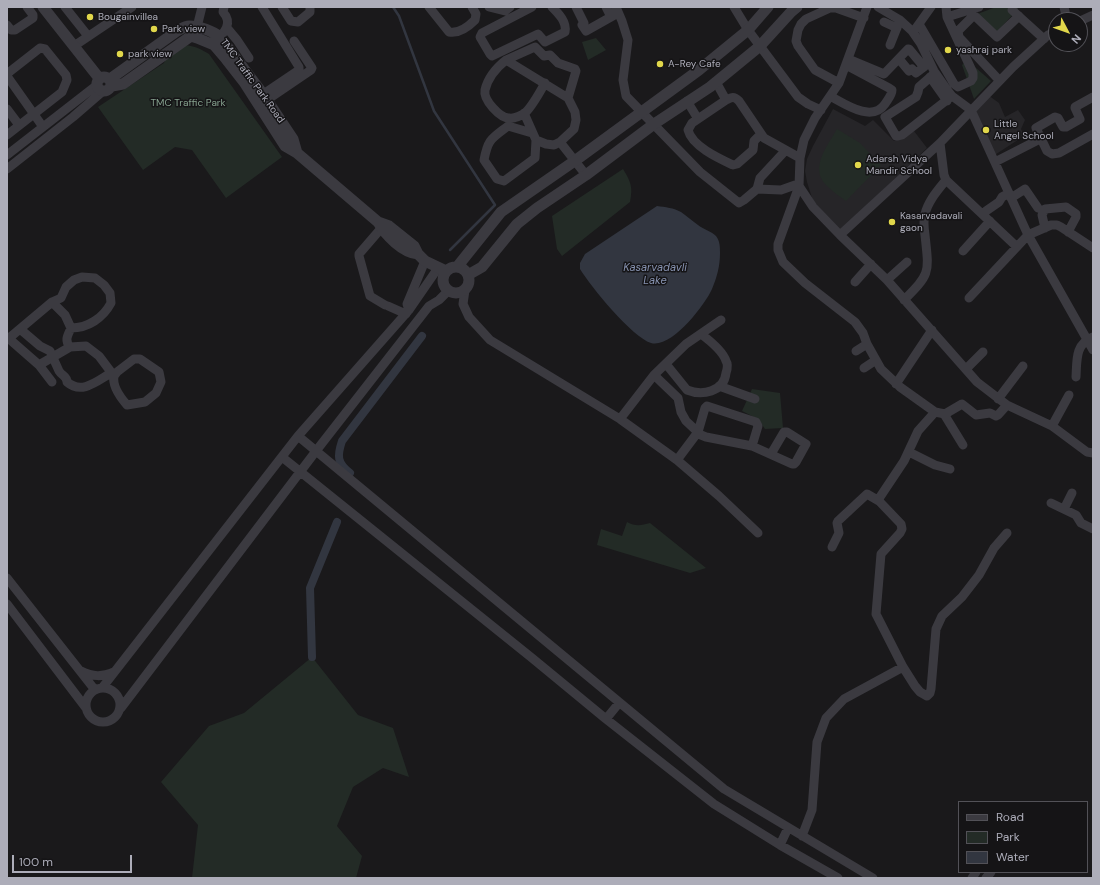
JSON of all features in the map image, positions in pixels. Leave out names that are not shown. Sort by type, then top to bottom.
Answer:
[{"type":"street","points":[[7,25],[11,30],[15,30],[33,18],[33,15],[27,7]]},
{"type":"street","points":[[43,7],[104,84]]},
{"type":"street","points":[[65,7],[88,36]]},
{"type":"street","points":[[7,155],[43,127],[177,31],[193,32],[202,7]]},
{"type":"street","points":[[210,43],[220,37],[227,28],[227,17],[223,12],[224,7]]},
{"type":"street","points":[[261,100],[277,85],[299,70],[300,67],[262,7]]},
{"type":"street","points":[[282,7],[291,21],[298,22],[310,12],[310,7]]},
{"type":"street","points":[[429,7],[449,32],[454,33],[467,27],[475,20],[476,14],[472,7]]},
{"type":"street","points":[[489,7],[505,11],[510,7]]},
{"type":"street","points":[[532,7],[482,33],[480,37],[492,56],[538,34],[545,42],[564,32],[566,28],[565,23],[552,7]]},
{"type":"street","points":[[576,7],[584,23],[582,25],[583,28],[586,31],[615,12]]},
{"type":"street","points":[[606,7],[615,12],[622,21],[628,40],[623,80],[626,96],[700,172],[735,201],[739,203],[757,189],[760,178],[785,151]]},
{"type":"street","points":[[734,7],[748,30],[798,97],[820,110]]},
{"type":"street","points":[[457,267],[501,212],[642,113],[700,70],[748,30],[768,7]]},
{"type":"street","points":[[867,7],[839,83],[815,118],[804,140],[800,158],[799,186],[778,244],[778,250],[783,262],[805,284],[854,322],[863,333],[867,344],[881,369],[896,384],[939,413],[963,445]]},
{"type":"street","points":[[878,7],[899,24],[912,31],[921,44],[932,75],[949,96],[971,110],[1028,235],[1090,338],[1093,350]]},
{"type":"street","points":[[912,31],[931,7]]},
{"type":"street","points":[[932,75],[919,87],[916,97],[885,117],[896,136],[902,135],[958,87],[971,81],[973,78],[973,74],[947,17],[946,7]]},
{"type":"street","points":[[947,17],[979,7]]},
{"type":"street","points":[[74,46],[129,8]]},
{"type":"street","points":[[839,83],[815,70],[798,46],[796,37],[801,24],[806,19],[830,8],[836,8],[864,18]]},
{"type":"street","points":[[468,275],[482,267],[517,224],[654,124],[713,84],[760,46],[794,9],[801,24]]},
{"type":"street","points":[[1012,10],[1044,39]]},
{"type":"street","points":[[999,80],[959,37],[958,31],[972,17],[976,17],[998,37],[1019,16]]},
{"type":"street","points":[[884,22],[899,24]]},
{"type":"street","points":[[890,45],[899,24]]},
{"type":"street","points":[[919,24],[954,84],[958,87]]},
{"type":"street","points":[[227,28],[249,58]]},
{"type":"street","name":"TMC Traffic Park Road","points":[[193,32],[216,34],[220,37],[261,100]]},
{"type":"street","name":"TMC Traffic Park Road","points":[[193,32],[214,45],[261,100],[293,139],[297,154],[381,225],[389,226],[414,246],[421,258],[442,269]]},
{"type":"street","points":[[840,235],[940,143],[999,80],[1048,35]]},
{"type":"street","points":[[261,100],[312,68],[294,41]]},
{"type":"street","points":[[506,60],[568,98],[575,112],[576,120],[574,129],[560,142],[554,145],[546,144],[507,122],[493,108],[486,96],[485,90],[495,69],[506,60],[535,46],[544,56],[550,55],[558,62],[575,69],[576,71],[568,98]]},
{"type":"street","points":[[7,135],[19,125],[34,114],[62,92],[67,80],[66,75],[46,49],[40,48],[8,73],[7,76],[34,114],[43,127]]},
{"type":"street","points":[[847,62],[884,74],[899,59]]},
{"type":"street","points":[[830,96],[864,112],[881,109],[891,95],[892,90],[847,62]]},
{"type":"street","points":[[700,70],[726,100]]},
{"type":"street","points":[[524,113],[534,136],[535,158],[504,181],[500,181],[484,160],[487,146],[491,139],[511,118],[524,113],[545,83]]},
{"type":"street","points":[[7,169],[73,117],[104,84]]},
{"type":"street","points":[[761,134],[754,141],[753,150],[737,164],[733,165],[710,154],[699,145],[689,134],[688,130],[689,126],[698,118],[731,97],[735,97],[764,138],[800,158]]},
{"type":"street","points":[[1093,97],[1075,107],[1080,119],[1066,127],[1063,127],[1058,118],[1055,117],[1036,127],[1040,140],[1047,151],[1052,154],[1059,153],[1093,134]]},
{"type":"street","points":[[687,101],[698,118]]},
{"type":"street","points":[[7,108],[19,125]]},
{"type":"street","points":[[995,162],[1040,140]]},
{"type":"street","points":[[560,142],[576,160],[586,175]]},
{"type":"street","points":[[940,143],[946,180],[1017,247]]},
{"type":"street","points":[[904,300],[924,280],[928,271],[924,224],[925,214],[930,202],[946,180]]},
{"type":"street","points":[[757,189],[781,190],[795,185],[799,186]]},
{"type":"street","points":[[799,186],[813,207],[887,280],[977,382],[1007,406],[1052,426],[1087,452],[1093,453]]},
{"type":"street","points":[[986,211],[999,202],[1002,196],[1010,195],[1025,189],[1038,208]]},
{"type":"street","points":[[1045,228],[1042,215],[1045,209],[1066,207],[1076,214],[1076,217],[1068,232]]},
{"type":"street","points":[[963,251],[990,221]]},
{"type":"street","points":[[381,225],[359,254],[370,296],[386,305],[407,312]]},
{"type":"street","points":[[969,298],[992,276],[1028,235],[1051,225],[1057,225],[1093,248]]},
{"type":"street","points":[[407,312],[407,304],[421,258]]},
{"type":"street","points":[[887,280],[907,262]]},
{"type":"street","points":[[855,282],[871,264]]},
{"type":"street","points":[[86,708],[88,698],[114,672],[298,436],[407,312],[442,269],[457,267],[465,270],[468,275],[469,282],[464,290],[463,304],[469,317],[490,340],[620,420],[677,460],[719,496],[758,533]]},
{"type":"street","points":[[442,269],[443,284],[448,291],[456,293],[464,290]]},
{"type":"street","points":[[52,382],[39,365],[8,338],[52,302],[61,298],[66,287],[74,280],[82,277],[95,278],[110,293],[112,303],[103,315],[93,323],[79,328],[71,328]]},
{"type":"street","points":[[7,604],[86,708],[90,716],[103,722],[112,719],[428,306],[448,291]]},
{"type":"street","points":[[419,296],[428,306]]},
{"type":"street","points":[[52,302],[65,315],[71,328],[66,339],[70,347]]},
{"type":"street","points":[[620,420],[654,375],[686,344],[721,320]]},
{"type":"street","points":[[20,329],[40,346],[50,351],[53,357],[59,372],[65,376],[67,382],[72,386],[84,388],[112,374],[117,372],[134,359],[140,359],[159,372],[161,382],[156,393],[145,402],[127,405],[114,384],[112,374],[99,356],[86,346],[70,347],[53,357],[39,365]]},
{"type":"street","points":[[896,384],[932,330]]},
{"type":"street","points":[[666,364],[687,390],[691,392],[707,393],[719,386],[724,381],[726,376],[726,361],[714,344],[701,334]]},
{"type":"street","points":[[1076,377],[1077,356],[1080,345],[1090,338]]},
{"type":"street","points":[[856,351],[867,344]]},
{"type":"street","points":[[966,369],[983,352]]},
{"type":"street","points":[[864,368],[876,360]]},
{"type":"street","points":[[998,399],[1023,366]]},
{"type":"street","points":[[654,375],[678,398],[680,412],[686,421],[698,432],[706,437],[752,446],[771,454]]},
{"type":"street","points":[[719,386],[755,399]]},
{"type":"street","points":[[1052,426],[1069,395]]},
{"type":"street","points":[[879,501],[880,497],[904,461],[918,431],[939,413],[962,404],[976,415],[990,414],[996,416],[1007,406]]},
{"type":"street","points":[[677,460],[698,432],[705,408],[707,406],[756,422],[758,426],[752,446]]},
{"type":"street","points":[[298,436],[724,789],[872,878]]},
{"type":"street","points":[[909,452],[935,465],[950,469]]},
{"type":"street","points":[[282,457],[606,719],[714,804],[780,845],[838,878]]},
{"type":"street","points":[[1064,509],[1072,493]]},
{"type":"street","points":[[832,547],[839,533],[837,523],[840,518],[867,494],[879,501],[901,524],[902,529],[897,538],[881,554],[876,614],[903,667],[920,692],[927,696],[931,689],[936,629],[939,622],[942,616],[962,597],[980,575],[994,548],[1007,533]]},
{"type":"street","points":[[1051,503],[1076,514],[1079,521],[1093,529],[1093,534]]},
{"type":"street","points":[[7,578],[79,671],[98,689],[107,688],[116,693],[119,697],[121,708]]},
{"type":"street","points":[[802,836],[812,810],[817,742],[826,718],[844,700],[903,667]]},
{"type":"street","points":[[79,671],[88,675],[97,676],[114,672]]},
{"type":"street","points":[[606,719],[619,703]]},
{"type":"street","points":[[780,845],[788,828]]},
{"type":"shaded area","points":[[988,95],[999,103],[1005,117],[1018,110],[1025,120],[1021,129],[1024,136],[990,158],[971,113]]},
{"type":"shaded area","name":"Adarsh Vidya Mandir School","points":[[833,109],[865,126],[873,120],[894,141],[914,131],[927,148],[840,231],[813,201],[805,171],[807,159]]},
{"type":"green space","points":[[996,7],[1018,7],[1018,9],[994,35],[972,16]]},
{"type":"green space","points":[[596,38],[606,50],[588,60],[582,42]]},
{"type":"green space","name":"TMC Traffic Park","points":[[185,45],[198,48],[209,54],[282,157],[226,198],[192,150],[175,147],[143,170],[98,107],[164,63],[169,49]]},
{"type":"green space","points":[[967,60],[991,81],[974,99],[962,65]]},
{"type":"green space","points":[[837,129],[860,143],[881,165],[846,201],[826,185],[821,178],[819,171],[825,149]]},
{"type":"green space","points":[[623,169],[631,185],[630,202],[562,256],[557,249],[552,216]]},
{"type":"green space","points":[[752,389],[780,393],[783,428],[765,429],[758,419],[742,411]]},
{"type":"green space","points":[[627,522],[636,525],[650,523],[706,568],[690,573],[597,545],[601,529],[622,536]]},
{"type":"green space","points":[[312,657],[358,715],[393,728],[409,777],[383,768],[353,787],[337,826],[362,856],[356,878],[192,878],[198,825],[161,782],[209,726],[244,713]]},
{"type":"water","name":"Kasarvadavli Lake","points":[[657,206],[678,211],[714,234],[719,242],[720,258],[718,271],[712,289],[695,315],[677,333],[668,339],[659,343],[651,343],[633,331],[602,299],[580,269],[580,263],[585,254]]},
{"type":"waterway","points":[[393,7],[399,16],[434,111],[495,205],[450,250]]},
{"type":"waterway","points":[[350,473],[339,459],[339,451],[342,441],[422,336]]},
{"type":"waterway","points":[[312,657],[310,588],[337,522]]},
{"type":"place","name":"Bougainvillea","points":[[90,17]]},
{"type":"place","name":"Park view","points":[[154,29]]},
{"type":"place","name":"yashraj park","points":[[948,50]]},
{"type":"place","name":"park view","points":[[120,54]]},
{"type":"place","name":"A-Rey Cafe","points":[[660,64]]},
{"type":"place","name":"Little Angel School","points":[[986,130]]},
{"type":"place","name":"Adarsh Vidya Mandir School","points":[[858,165]]},
{"type":"place","name":"Kasarvadavali gaon","points":[[892,222]]}]
